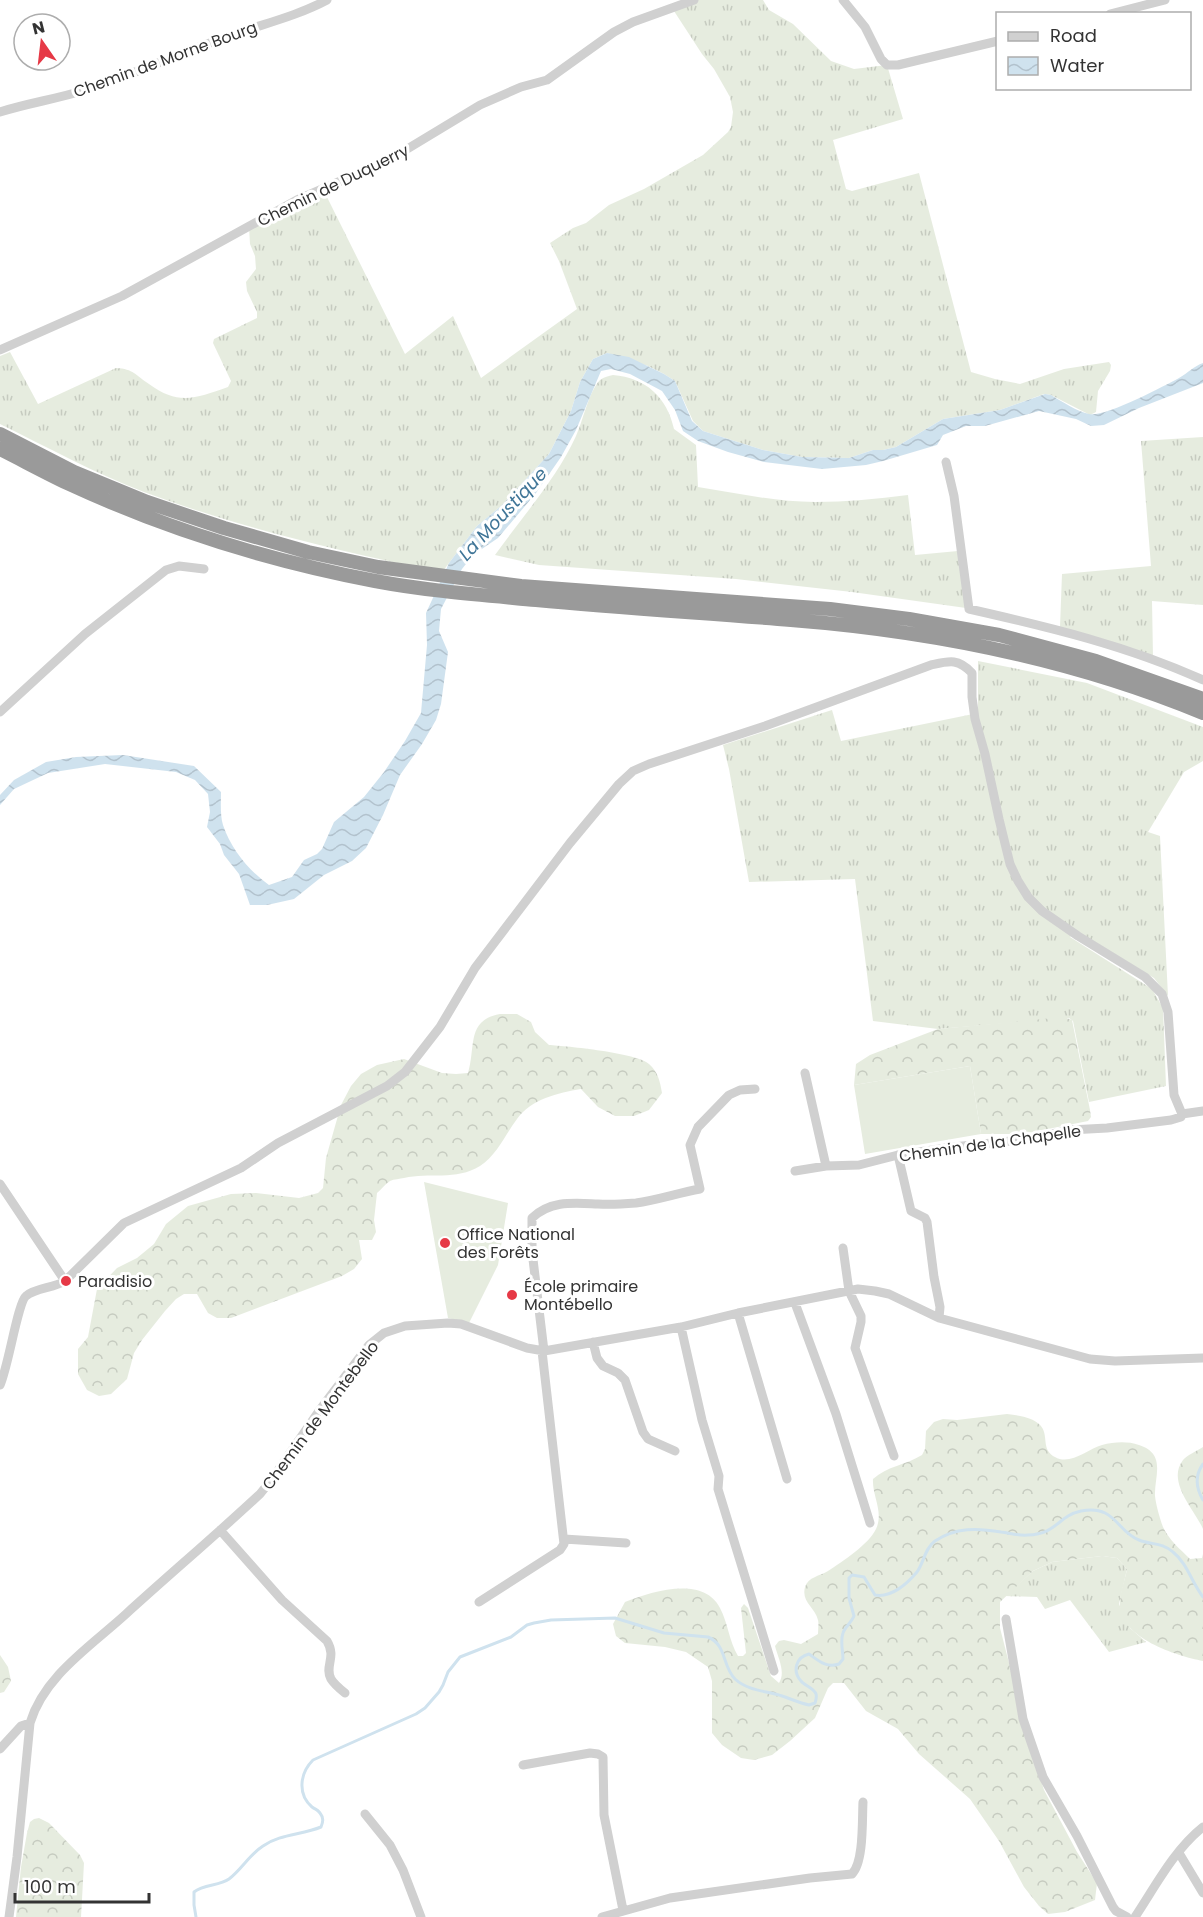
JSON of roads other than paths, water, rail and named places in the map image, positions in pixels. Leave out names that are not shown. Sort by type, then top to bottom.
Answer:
[{"type":"highway","points":[[0,434],[74,472],[147,502],[224,528],[308,552],[366,565],[470,580],[619,594],[830,609],[909,619],[999,635],[1096,661],[1203,699]]},
{"type":"highway","points":[[0,449],[66,483],[143,515],[216,540],[302,565],[375,581],[461,593],[795,620],[906,632],[992,648],[1092,674],[1203,713]]},
{"type":"street","name":"Chemin de Morne Bourg","points":[[0,112],[82,91],[230,35],[313,8],[327,0]]},
{"type":"street","name":"Chemin de Duquerry","points":[[0,350],[122,296],[297,200],[389,160],[480,105],[522,87],[547,80],[614,32],[633,22],[694,0]]},
{"type":"street","points":[[843,0],[865,27],[881,59],[887,65],[898,65],[996,41]]},
{"type":"street","points":[[1118,12],[1165,0]]},
{"type":"street","points":[[946,462],[954,496],[969,609],[1095,640],[1203,680]]},
{"type":"street","points":[[0,712],[85,634],[166,570],[179,566],[204,570]]},
{"type":"street","points":[[0,1385],[24,1297],[65,1281],[124,1223],[241,1168],[278,1143],[387,1086],[405,1072],[440,1027],[475,968],[570,843],[619,784],[633,771],[765,726],[931,665],[949,661],[960,663],[972,674],[975,719],[986,754],[1004,841],[1010,864],[1029,897],[1042,911],[1078,936],[1145,977],[1162,994],[1168,1012],[1174,1095],[1182,1114]]},
{"type":"street","points":[[805,1073],[826,1166]]},
{"type":"street","points":[[479,1602],[560,1550],[564,1544],[532,1251],[532,1218],[546,1208],[556,1205],[637,1202],[700,1189],[690,1145],[698,1127],[729,1095],[740,1090],[755,1089]]},
{"type":"street","name":"Chemin de la Chapelle","points":[[795,1171],[826,1166],[859,1165],[898,1155],[1029,1139],[1070,1130],[1171,1120],[1181,1117],[1182,1114],[1203,1111]]},
{"type":"street","points":[[898,1155],[911,1211],[925,1218],[927,1222],[933,1277],[940,1307],[939,1318]]},
{"type":"street","points":[[0,1184],[65,1281]]},
{"type":"street","points":[[843,1248],[849,1291],[861,1316],[855,1348],[894,1456]]},
{"type":"street","name":"Chemin de Montebello","points":[[9,1917],[30,1723],[34,1708],[46,1689],[260,1494],[369,1345],[384,1333],[405,1326],[444,1322],[461,1324],[527,1348],[543,1351],[681,1327],[849,1291],[875,1291],[889,1294],[939,1318],[1090,1359],[1115,1361],[1203,1358]]},
{"type":"street","points":[[795,1303],[836,1414],[870,1523]]},
{"type":"street","points":[[738,1313],[787,1479]]},
{"type":"street","points":[[681,1327],[702,1420],[719,1476],[718,1489],[774,1671]]},
{"type":"street","points":[[593,1342],[597,1358],[603,1366],[618,1373],[625,1380],[643,1432],[648,1439],[675,1451]]},
{"type":"street","points":[[220,1530],[282,1600],[327,1641],[331,1649],[329,1677],[345,1693]]},
{"type":"street","points":[[564,1539],[626,1542]]},
{"type":"street","points":[[1006,1619],[1023,1719],[1043,1777],[1077,1836],[1113,1907],[1127,1917]]},
{"type":"street","points":[[0,1749],[21,1726],[30,1723]]},
{"type":"street","points":[[523,1765],[590,1754],[603,1757],[605,1763],[604,1815],[623,1910]]},
{"type":"street","points":[[602,1917],[670,1898],[852,1874],[856,1870],[859,1857],[863,1802]]},
{"type":"street","points":[[365,1814],[390,1845],[403,1870],[421,1917]]},
{"type":"street","points":[[1135,1917],[1179,1853],[1203,1827]]},
{"type":"street","points":[[1179,1853],[1203,1893]]},
{"type":"water","name":"La Moustique","points":[[607,353],[629,357],[675,381],[692,421],[703,431],[763,450],[802,457],[849,458],[873,450],[896,447],[943,419],[1000,410],[1045,394],[1080,411],[1097,414],[1148,394],[1203,363],[1203,383],[1139,408],[1104,425],[1091,426],[1076,419],[1039,411],[985,426],[966,426],[943,435],[937,445],[883,461],[822,469],[764,462],[698,441],[683,431],[675,410],[662,391],[630,374],[611,369],[601,371],[576,430],[561,457],[536,493],[498,538],[473,555],[462,569],[441,609],[439,631],[448,652],[441,704],[436,720],[400,775],[366,848],[352,861],[324,875],[294,899],[267,905],[250,905],[239,874],[207,827],[210,812],[208,794],[195,780],[176,772],[105,764],[48,773],[14,789],[0,805],[0,795],[14,780],[46,762],[76,757],[123,755],[194,766],[221,792],[223,825],[231,843],[248,866],[269,885],[292,877],[304,860],[322,849],[334,822],[364,797],[384,772],[421,713],[427,645],[426,613],[449,563],[477,526],[501,506],[549,454],[571,411],[580,382],[593,359]]},
{"type":"waterway","points":[[1203,1464],[1197,1482],[1203,1500]]},
{"type":"waterway","points":[[196,1917],[194,1892],[229,1879],[254,1854],[270,1842],[321,1827],[323,1820],[321,1815],[307,1802],[302,1790],[305,1771],[313,1760],[416,1714],[425,1708],[439,1692],[448,1672],[460,1657],[511,1637],[527,1625],[551,1620],[615,1618],[664,1633],[708,1637],[718,1645],[731,1674],[740,1683],[809,1705],[815,1703],[816,1694],[798,1677],[796,1669],[798,1661],[809,1654],[830,1665],[839,1664],[843,1659],[842,1636],[854,1616],[849,1598],[849,1578],[852,1575],[864,1577],[875,1595],[893,1592],[917,1572],[932,1544],[951,1533],[976,1529],[1021,1535],[1038,1534],[1045,1532],[1073,1513],[1101,1511],[1132,1536],[1173,1552],[1182,1562],[1203,1597]]},
{"type":"place","name":"Office National des Forêts","points":[[445,1243]]},
{"type":"place","name":"Paradisio","points":[[66,1281]]},
{"type":"place","name":"École primaire Montébello","points":[[512,1295]]}]
